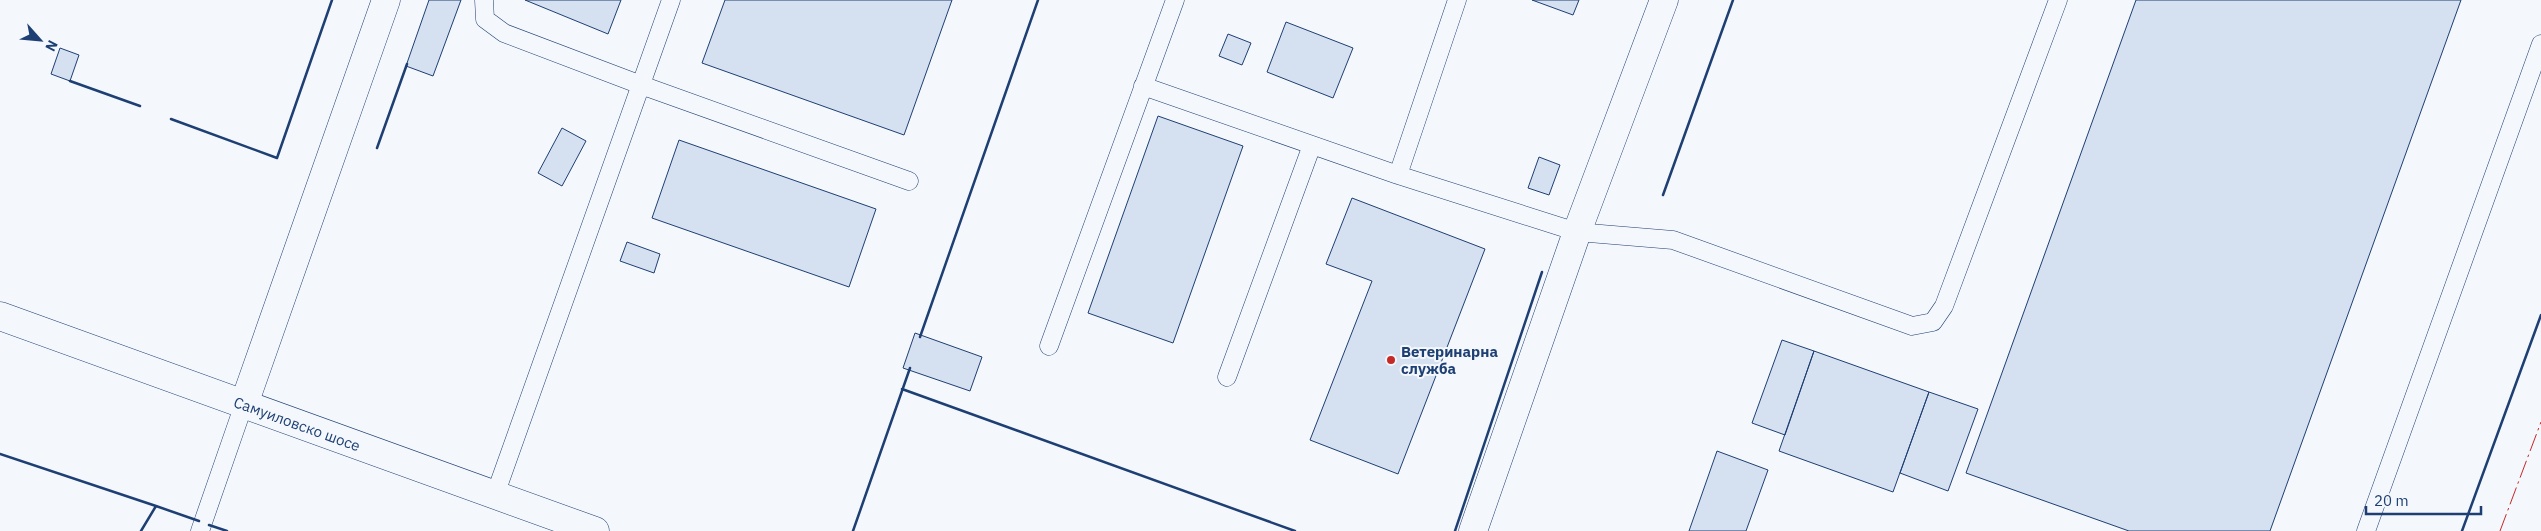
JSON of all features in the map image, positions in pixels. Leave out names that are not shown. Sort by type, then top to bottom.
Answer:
[{"type":"street","points":[[244,404],[386,0]]},
{"type":"street","points":[[1473,531],[1577,232],[1664,0]]},
{"type":"street","name":"Самуиловско шосе","points":[[0,316],[595,531]]},
{"type":"lane","points":[[484,0],[485,19],[504,33],[641,85],[909,181]]},
{"type":"lane","points":[[495,495],[671,0]]},
{"type":"lane","points":[[1049,346],[1175,0]]},
{"type":"lane","points":[[1398,175],[1457,0]]},
{"type":"lane","points":[[1143,86],[1398,175],[1577,232],[1673,240],[1912,326],[1933,322],[1944,306],[2058,0]]},
{"type":"lane","points":[[2366,531],[2541,44]]},
{"type":"lane","points":[[1227,377],[1312,144]]},
{"type":"lane","points":[[200,531],[244,404]]},
{"type":"building","points":[[429,0],[461,0],[433,76],[406,66]]},
{"type":"building","points":[[525,0],[621,0],[608,34]]},
{"type":"building","points":[[725,0],[952,0],[904,135],[702,63]]},
{"type":"building","points":[[1532,0],[1579,0],[1573,15]]},
{"type":"building","points":[[2136,0],[2461,0],[2270,531],[2129,531],[1966,473]]},
{"type":"building","points":[[1286,22],[1353,48],[1333,98],[1267,72]]},
{"type":"building","points":[[1228,34],[1251,43],[1242,65],[1219,56]]},
{"type":"building","points":[[60,48],[79,55],[70,81],[51,74]]},
{"type":"building","points":[[1158,116],[1243,146],[1173,343],[1088,313]]},
{"type":"building","points":[[562,128],[586,141],[562,186],[538,173]]},
{"type":"building","points":[[679,140],[876,209],[849,287],[652,218]]},
{"type":"building","points":[[1539,157],[1560,165],[1549,195],[1528,188]]},
{"type":"building","name":"Ветеринарна служба","points":[[1352,198],[1485,249],[1398,474],[1310,440],[1372,281],[1326,264]]},
{"type":"building","points":[[627,242],[660,254],[654,273],[620,261]]},
{"type":"building","points":[[915,333],[982,357],[970,391],[903,368]]},
{"type":"building","points":[[1782,340],[1814,351],[1785,435],[1752,423]]},
{"type":"building","points":[[1814,351],[1929,392],[1893,492],[1779,451]]},
{"type":"building","points":[[1929,392],[1978,409],[1948,491],[1900,473]]},
{"type":"building","points":[[1717,451],[1768,470],[1746,531],[1689,531]]},
{"type":"wall","points":[[171,119],[277,158],[332,0]]},
{"type":"wall","points":[[920,337],[1038,0]]},
{"type":"wall","points":[[1663,195],[1733,0]]},
{"type":"wall","points":[[377,148],[407,64]]},
{"type":"wall","points":[[70,81],[140,106]]},
{"type":"wall","points":[[1455,531],[1542,272]]},
{"type":"wall","points":[[2462,531],[2541,315]]},
{"type":"wall","points":[[853,531],[910,368]]},
{"type":"wall","points":[[902,389],[1295,531]]},
{"type":"wall","points":[[0,454],[156,506]]},
{"type":"wall","points":[[141,531],[156,506],[199,521]]},
{"type":"wall","points":[[209,525],[227,531]]},
{"type":"power","points":[[2500,531],[2541,422]]},
{"type":"place","name":"Ветеринарна служба","points":[[1391,360]]}]
